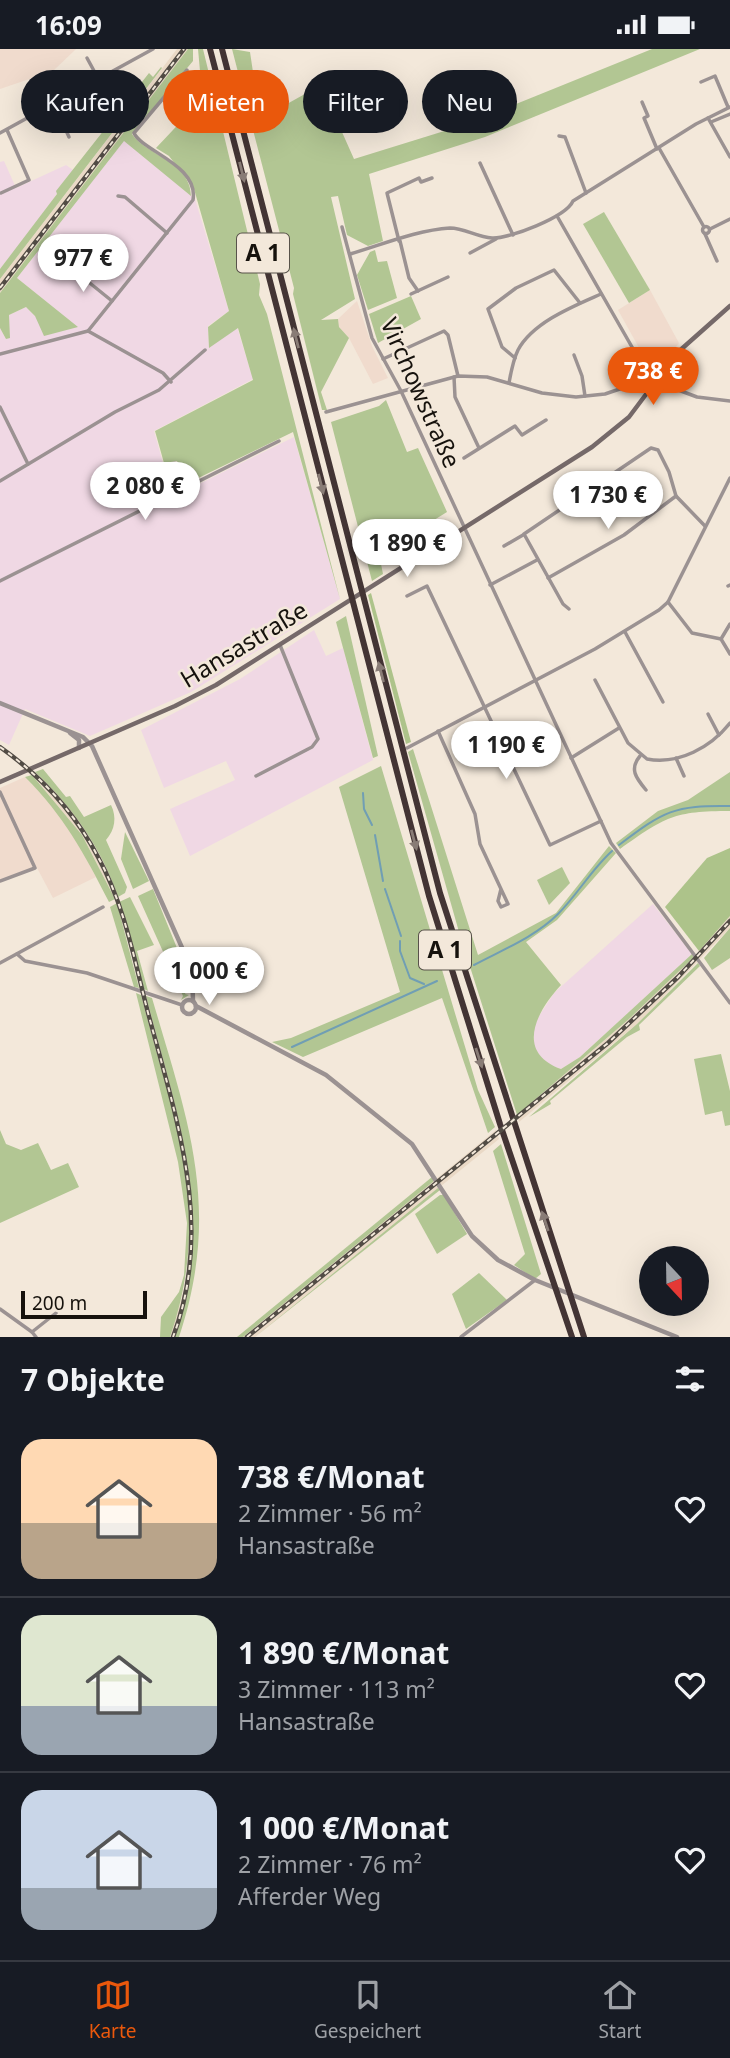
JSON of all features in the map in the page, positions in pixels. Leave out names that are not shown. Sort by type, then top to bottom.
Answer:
[{"type":"highway","name":"A 1","points":[[210,49],[396,775],[450,966],[572,1337]]},
{"type":"highway","name":"A 1","points":[[222,49],[406,769],[444,906],[515,1133],[584,1337]]},
{"type":"main road","name":"Hansastraße","points":[[0,782],[204,692],[608,436],[629,417],[690,340],[730,306]]},
{"type":"street","points":[[116,70],[153,49]]},
{"type":"street","points":[[87,58],[92,70]]},
{"type":"street","points":[[470,253],[496,238],[513,235],[557,215],[586,193],[729,107],[715,76],[701,82]]},
{"type":"street","points":[[0,354],[88,331],[191,204],[193,190],[169,158],[141,142],[134,133],[163,99]]},
{"type":"street","points":[[642,102],[648,116],[644,118],[648,131],[704,227],[717,261]]},
{"type":"street","points":[[710,120],[730,114]]},
{"type":"street","points":[[710,120],[730,157]]},
{"type":"street","points":[[0,133],[21,122]]},
{"type":"street","points":[[1,193],[29,180],[7,130]]},
{"type":"street","points":[[67,133],[69,137]]},
{"type":"street","points":[[559,136],[565,137],[586,193]]},
{"type":"street","points":[[480,163],[513,235]]},
{"type":"street","points":[[418,291],[409,278],[387,193],[419,178],[421,182],[432,178]]},
{"type":"street","points":[[118,196],[125,197],[167,233]]},
{"type":"street","points":[[557,215],[643,364]]},
{"type":"street","points":[[705,234],[709,229],[730,219]]},
{"type":"street","name":"Virchowstraße","points":[[342,227],[372,338],[401,391],[601,821],[617,851],[730,1003]]},
{"type":"street","points":[[704,227],[709,229]]},
{"type":"street","points":[[350,254],[450,228],[496,238]]},
{"type":"street","points":[[64,266],[69,267],[112,301]]},
{"type":"street","points":[[515,358],[502,347],[488,309],[516,288],[554,270],[580,303]]},
{"type":"street","points":[[411,294],[448,277]]},
{"type":"street","points":[[509,383],[515,358],[526,339],[580,303],[601,294]]},
{"type":"street","points":[[88,331],[163,373],[171,382]]},
{"type":"street","points":[[383,359],[443,331],[448,335],[456,376],[455,397],[479,449]]},
{"type":"street","points":[[0,481],[171,382],[205,351]]},
{"type":"street","points":[[574,355],[582,376],[585,396]]},
{"type":"street","points":[[326,412],[456,376],[487,377],[552,395],[585,396],[620,390],[645,379],[697,397],[730,401]]},
{"type":"street","points":[[0,407],[28,464]]},
{"type":"street","points":[[464,458],[515,426],[522,435],[545,420]]},
{"type":"street","points":[[0,581],[279,441]]},
{"type":"street","points":[[504,546],[654,447],[669,471],[676,496],[705,526]]},
{"type":"street","points":[[407,748],[625,632],[667,601],[730,478]]},
{"type":"street","points":[[548,578],[624,535],[676,496]]},
{"type":"street","points":[[524,534],[537,560],[569,609]]},
{"type":"street","points":[[490,585],[537,560]]},
{"type":"street","points":[[407,596],[427,586],[550,845],[601,821]]},
{"type":"street","points":[[667,601],[692,633],[721,639],[730,654]]},
{"type":"street","points":[[721,639],[730,624]]},
{"type":"street","points":[[625,632],[663,702]]},
{"type":"street","points":[[256,776],[312,747],[318,739],[280,645]]},
{"type":"street","points":[[596,680],[619,728],[640,756],[655,761],[676,758],[705,747],[730,723]]},
{"type":"street","points":[[0,703],[64,729],[90,743],[192,970],[194,1013]]},
{"type":"street","points":[[708,714],[719,735]]},
{"type":"street","points":[[572,758],[619,728]]},
{"type":"street","points":[[64,729],[79,740],[79,748]]},
{"type":"street","points":[[438,731],[475,814],[480,844],[501,889]]},
{"type":"street","points":[[640,756],[634,766],[634,772],[646,790]]},
{"type":"street","points":[[676,758],[684,776]]},
{"type":"street","points":[[0,792],[35,868],[0,881]]},
{"type":"street","points":[[0,963],[103,907]]},
{"type":"street","points":[[17,954],[26,961],[87,973],[195,1004],[316,1069],[351,1094],[419,1151],[477,1242],[507,1267],[677,1337]]},
{"type":"street","points":[[194,985],[184,1003],[185,1014],[209,1013]]},
{"type":"street","points":[[461,1337],[535,1280]]},
{"type":"street","points":[[0,1310],[15,1317],[36,1337]]},
{"type":"street","points":[[32,1332],[56,1313]]},
{"type":"shaded area","points":[[0,49],[76,49],[54,70],[21,70],[21,82],[0,89]]},
{"type":"shaded area","points":[[177,49],[188,49],[172,70],[163,70],[163,81],[149,100],[149,85]]},
{"type":"shaded area","points":[[112,133],[123,133],[0,293],[0,279]]},
{"type":"shaded area","points":[[124,140],[195,199],[229,311],[208,326],[209,347],[237,327],[253,379],[154,431],[163,463],[175,461],[189,489],[294,437],[340,599],[191,692],[90,736],[25,709],[9,745],[0,740],[0,328],[6,339],[9,315],[26,307],[35,316],[77,327],[17,278]]},
{"type":"shaded area","points":[[4,161],[16,188],[66,165],[73,170],[30,233],[0,269],[0,162]]},
{"type":"shaded area","points":[[650,290],[679,343],[661,366],[643,355],[618,310]]},
{"type":"shaded area","points":[[357,301],[372,346],[388,378],[373,384],[349,338],[339,327],[338,319]]},
{"type":"shaded area","points":[[314,630],[326,656],[343,648],[373,760],[190,856],[170,809],[235,780],[226,761],[164,788],[141,730],[240,679]]},
{"type":"shaded area","points":[[35,772],[74,814],[100,856],[118,897],[115,899],[82,835],[32,775]]},
{"type":"shaded area","points":[[25,777],[53,806],[73,833],[96,877],[53,898],[36,866],[0,880],[0,788]]},
{"type":"shaded area","points":[[653,904],[692,954],[580,1057],[561,1069],[546,1064],[534,1048],[534,1024],[554,993]]},
{"type":"shaded area","points":[[730,916],[730,928],[637,1024],[519,1122],[517,1115],[629,1019],[694,957]]},
{"type":"shaded area","points":[[141,995],[146,996],[193,1187],[193,1260],[189,1288],[175,1337],[170,1337],[184,1290],[189,1259],[189,1188],[180,1142]]},
{"type":"shaded area","points":[[496,1130],[499,1139],[255,1337],[243,1337]]},
{"type":"green space","points":[[188,49],[193,49],[193,61],[185,70],[172,70]]},
{"type":"green space","points":[[198,49],[203,49],[208,70],[200,70]]},
{"type":"green space","points":[[232,49],[250,52],[253,70],[237,70]]},
{"type":"green space","points":[[652,49],[700,49],[517,124],[517,104]]},
{"type":"green space","points":[[161,67],[149,85],[149,73],[153,77]]},
{"type":"green space","points":[[163,81],[163,97],[149,114],[149,100]]},
{"type":"green space","points":[[303,95],[303,133],[342,133],[354,159],[438,133],[495,133],[369,174],[383,241],[368,246],[347,235],[338,196],[331,197],[355,299],[321,320],[338,319],[339,327],[349,338],[321,392],[327,410],[322,410],[293,294],[294,288],[254,133],[289,133],[289,103]]},
{"type":"green space","points":[[102,133],[112,133],[0,279],[0,269],[57,194],[56,191]]},
{"type":"green space","points":[[123,133],[133,133],[139,141],[184,175],[191,196],[124,141],[17,278],[78,327],[44,336],[35,316],[26,307],[9,315],[10,338],[6,339],[0,328],[0,293]]},
{"type":"green space","points":[[170,133],[223,133],[260,284],[259,295],[267,314],[340,599],[293,432],[188,483],[177,461],[164,463],[155,431],[253,380],[238,328],[209,348],[208,327],[229,311],[194,189],[169,156],[156,148]]},
{"type":"green space","points":[[604,212],[650,290],[629,303],[583,224]]},
{"type":"green space","points":[[375,250],[378,262],[387,261],[397,298],[368,310],[357,275],[370,252]]},
{"type":"green space","points":[[411,296],[421,319],[378,343],[369,314]]},
{"type":"green space","points":[[386,400],[407,452],[418,448],[447,512],[379,554],[383,574],[372,581],[331,422],[379,406]]},
{"type":"green space","points":[[371,593],[411,742],[406,744],[368,595]]},
{"type":"green space","points":[[346,616],[378,756],[373,758],[336,622]]},
{"type":"green space","points":[[413,749],[478,955],[556,913],[609,846],[616,853],[557,920],[526,942],[561,985],[544,1007],[534,1031],[538,1053],[547,1062],[561,1069],[580,1057],[692,954],[694,957],[629,1019],[517,1115],[459,932],[408,752]]},
{"type":"green space","points":[[381,766],[478,1090],[495,1127],[488,1133],[442,998],[303,1057],[272,1042],[291,1038],[400,992],[339,787]]},
{"type":"green space","points":[[43,769],[66,797],[70,796],[84,817],[111,805],[114,823],[106,840],[127,887],[125,893],[118,897],[103,862],[84,829],[49,785],[35,772]]},
{"type":"green space","points":[[730,772],[730,811],[696,812],[671,818],[620,849],[616,843],[658,811],[688,800]]},
{"type":"green space","points":[[32,775],[82,835],[115,899],[109,902],[72,836],[51,806],[25,777]]},
{"type":"green space","points":[[125,832],[149,881],[133,889],[121,859]]},
{"type":"green space","points":[[730,848],[730,916],[699,951],[665,907],[707,858]]},
{"type":"green space","points":[[562,867],[570,883],[549,905],[537,880]]},
{"type":"green space","points":[[153,889],[190,980],[185,994],[189,995],[181,1000],[183,996],[138,896]]},
{"type":"green space","points":[[130,897],[154,945],[137,951],[148,991],[144,989],[119,902]]},
{"type":"green space","points":[[117,903],[139,988],[134,987],[110,907]]},
{"type":"green space","points":[[730,928],[730,958],[712,970],[704,958]]},
{"type":"green space","points":[[698,963],[700,966],[639,1025],[640,1030],[627,1037],[550,1101],[551,1104],[529,1117],[637,1024]]},
{"type":"green space","points":[[136,993],[141,995],[176,1124],[189,1205],[189,1247],[183,1291],[170,1337],[160,1337],[161,1317],[179,1292],[184,1275],[187,1223],[178,1162]]},
{"type":"green space","points":[[146,996],[152,998],[188,1125],[199,1205],[198,1247],[192,1290],[179,1337],[175,1337],[187,1293],[192,1250],[188,1165]]},
{"type":"green space","points":[[721,1054],[730,1091],[730,1125],[725,1126],[722,1111],[705,1115],[694,1059]]},
{"type":"green space","points":[[0,1130],[6,1144],[21,1150],[38,1143],[51,1170],[68,1163],[79,1187],[0,1223]]},
{"type":"green space","points":[[501,1144],[541,1274],[535,1279],[514,1265],[525,1254],[493,1151]]},
{"type":"green space","points":[[432,1177],[434,1181],[243,1337],[237,1337]]},
{"type":"green space","points":[[438,1188],[440,1190],[255,1337]]},
{"type":"green space","points":[[440,1195],[444,1195],[467,1234],[437,1254],[415,1214]]},
{"type":"green space","points":[[479,1273],[507,1300],[466,1329],[452,1294]]},
{"type":"waterway","points":[[363,793],[364,809],[372,825]]},
{"type":"waterway","points":[[619,845],[647,824],[670,812],[695,807],[730,806]]},
{"type":"waterway","points":[[375,835],[383,881]]},
{"type":"waterway","points":[[474,965],[518,943],[549,922],[612,851]]},
{"type":"waterway","points":[[385,889],[401,936]]},
{"type":"waterway","points":[[400,941],[400,951],[410,978],[424,984]]},
{"type":"waterway","points":[[292,1047],[437,981]]},
{"type":"railway","points":[[0,288],[184,49]]},
{"type":"railway","points":[[0,747],[43,783],[79,825],[107,875],[127,931],[179,1131],[187,1172],[191,1254],[185,1296],[173,1337]]},
{"type":"railway","points":[[247,1337],[608,1043],[678,977],[730,921]]}]
